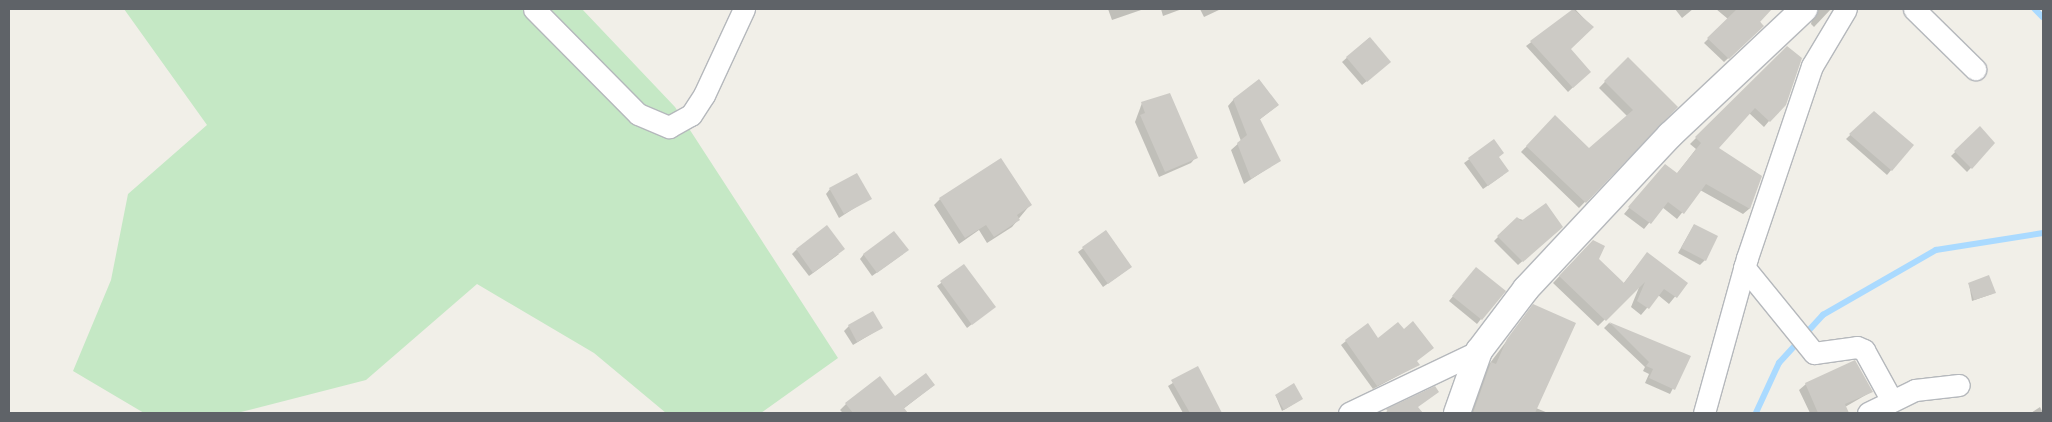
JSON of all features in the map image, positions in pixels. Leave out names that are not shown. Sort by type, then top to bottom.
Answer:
[{"type":"street","points":[[534,9],[638,114],[669,128],[691,115],[704,95],[744,9]]},
{"type":"street","points":[[1456,413],[1479,351],[1586,222],[1804,9]]},
{"type":"street","points":[[1704,413],[1744,267],[1812,66],[1846,9]]},
{"type":"street","points":[[1914,9],[1975,69]]},
{"type":"street","points":[[1744,267],[1810,348],[1822,354],[1858,346],[1864,350],[1892,401]]},
{"type":"street","points":[[1349,413],[1479,351]]},
{"type":"street","points":[[1868,413],[1915,390],[1959,385]]},
{"type":"green space","points":[[124,9],[582,9],[675,107],[838,358],[761,413],[666,413],[594,353],[477,284],[366,380],[237,413],[144,413],[73,371],[111,280],[128,194],[207,125]]},
{"type":"building","points":[[1573,9],[1594,27],[1571,49],[1591,72],[1573,88],[1530,41]]},
{"type":"building","points":[[1737,9],[1772,9],[1760,22],[1764,26],[1729,59],[1707,38]]},
{"type":"building","points":[[1370,37],[1391,62],[1367,82],[1346,57]]},
{"type":"building","points":[[1787,46],[1802,58],[1786,105],[1770,122],[1755,108],[1719,148],[1762,176],[1750,209],[1706,184],[1684,214],[1668,202],[1651,224],[1628,207],[1665,164],[1677,173],[1701,143],[1695,137]]},
{"type":"building","points":[[1628,57],[1678,107],[1586,203],[1526,146],[1555,115],[1589,148],[1633,110],[1604,81]]},
{"type":"building","points":[[1259,79],[1279,105],[1260,119],[1281,161],[1251,179],[1237,143],[1247,135],[1233,99]]},
{"type":"building","points":[[1170,93],[1198,158],[1165,172],[1140,115],[1145,113],[1141,102]]},
{"type":"building","points":[[1874,111],[1914,145],[1892,171],[1849,134]]},
{"type":"building","points":[[1980,126],[1995,143],[1972,169],[1954,151]]},
{"type":"building","points":[[1494,139],[1504,153],[1499,157],[1509,171],[1488,186],[1468,158]]},
{"type":"building","points":[[1001,158],[1032,205],[1017,215],[1020,220],[994,237],[986,225],[965,238],[939,198]]},
{"type":"building","points":[[857,173],[872,199],[844,214],[829,188]]},
{"type":"building","points":[[1546,203],[1563,227],[1523,262],[1497,236],[1517,217],[1521,221]]},
{"type":"building","points":[[1694,224],[1718,236],[1706,261],[1681,248]]},
{"type":"building","points":[[827,225],[845,249],[813,273],[796,249]]},
{"type":"building","points":[[1106,230],[1132,267],[1108,284],[1082,247]]},
{"type":"building","points":[[894,231],[909,250],[877,273],[863,254]]},
{"type":"building","points":[[1593,240],[1605,246],[1599,259],[1624,283],[1647,252],[1688,283],[1677,298],[1664,289],[1649,309],[1637,301],[1645,282],[1606,321],[1559,276]]},
{"type":"building","points":[[964,264],[996,307],[972,325],[940,281]]},
{"type":"building","points":[[1476,267],[1506,291],[1482,320],[1452,296]]},
{"type":"building","points":[[1989,275],[1996,293],[1974,300],[1968,283]]},
{"type":"building","points":[[1533,304],[1576,323],[1535,413],[1473,413],[1491,362],[1496,364],[1507,339]]},
{"type":"building","points":[[873,311],[883,328],[857,342],[848,325]]},
{"type":"building","points":[[1413,321],[1434,348],[1417,361],[1420,365],[1377,386],[1345,340],[1368,323],[1378,338],[1398,322],[1404,329]]},
{"type":"building","points":[[1609,322],[1691,356],[1675,390],[1649,378],[1653,369],[1646,366],[1649,362]]},
{"type":"building","points":[[1855,360],[1873,392],[1845,404],[1849,413],[1818,413],[1805,383]]},
{"type":"building","points":[[1198,366],[1222,413],[1190,413],[1171,380]]},
{"type":"building","points":[[926,373],[935,385],[904,408],[908,413],[853,413],[845,403],[880,376],[895,396]]},
{"type":"building","points":[[1294,383],[1303,399],[1284,410],[1275,395]]},
{"type":"building","points":[[1435,386],[1439,392],[1418,407],[1423,413],[1389,413],[1386,409]]},
{"type":"waterway","points":[[2035,9],[2043,17]]},
{"type":"waterway","points":[[1756,413],[1779,363],[1823,315],[1936,250],[2043,233]]}]
